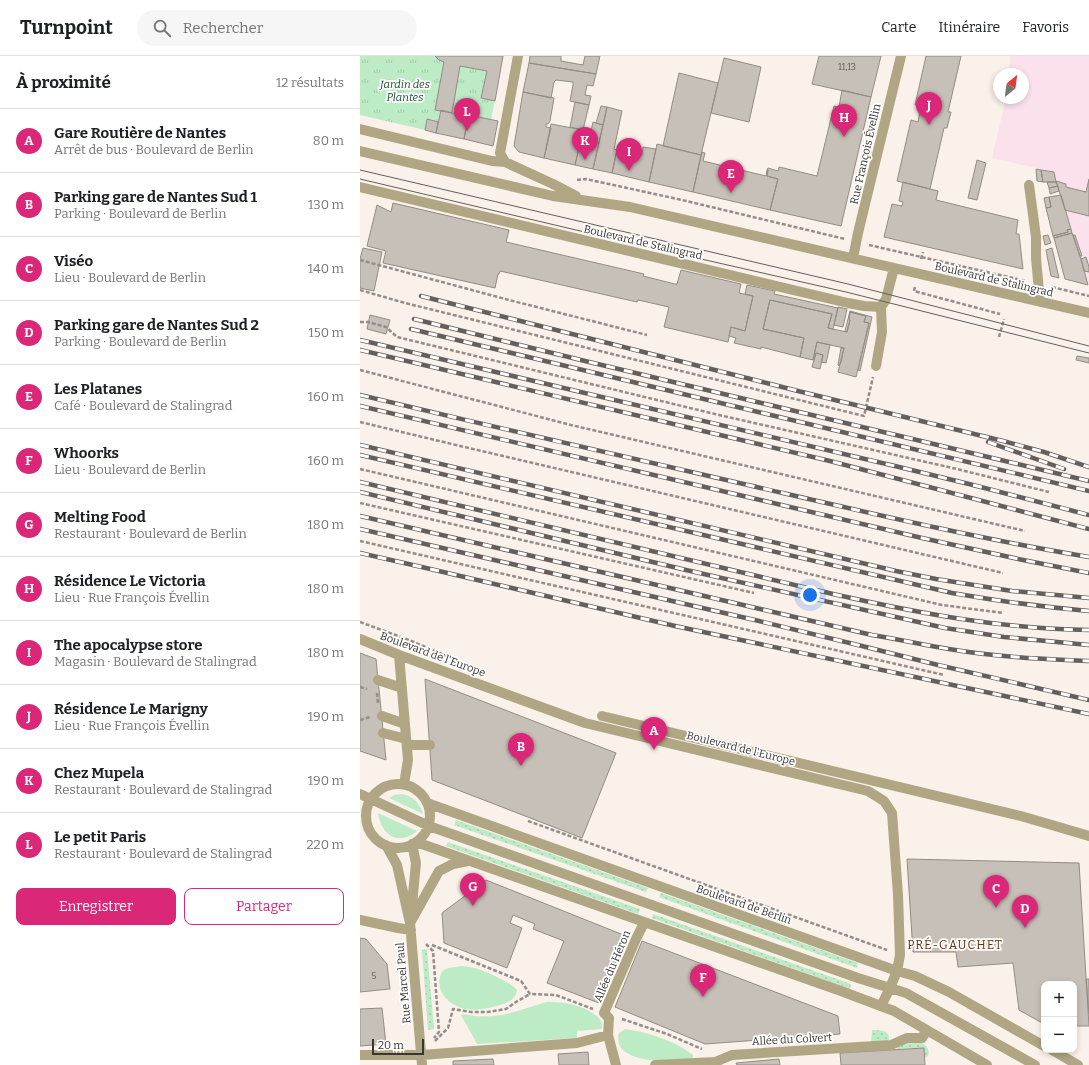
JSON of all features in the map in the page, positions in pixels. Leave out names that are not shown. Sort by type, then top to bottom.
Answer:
[{"type":"street","points":[[504,162],[500,153],[518,56]]},
{"type":"street","name":"Rue François Évellin","points":[[853,258],[901,56]]},
{"type":"street","name":"Boulevard de Stalingrad","points":[[360,130],[482,159],[504,162],[553,184],[583,200]]},
{"type":"street","name":"Boulevard de Stalingrad","points":[[360,151],[553,196],[630,207],[1089,313]]},
{"type":"street","points":[[1029,185],[1036,236],[1036,258],[1040,302]]},
{"type":"street","name":"Boulevard de Stalingrad","points":[[360,187],[848,303],[881,307]]},
{"type":"street","points":[[876,366],[882,332],[881,307],[886,298],[894,268]]},
{"type":"street","name":"Boulevard de l'Europe","points":[[360,639],[399,655],[585,723],[868,791],[884,801],[892,813],[898,896],[900,955],[897,971],[881,1006]]},
{"type":"street","points":[[399,655],[408,760],[404,784]]},
{"type":"street","points":[[377,683],[402,688]]},
{"type":"street","points":[[377,713],[405,724]]},
{"type":"street","points":[[602,716],[1013,814],[1089,836]]},
{"type":"street","points":[[383,733],[407,742],[430,745]]},
{"type":"street","points":[[393,784],[404,784],[421,794],[427,803],[430,814],[428,826],[424,835],[414,843],[396,848],[377,840],[370,832],[366,812],[370,799],[383,787],[393,784]]},
{"type":"street","points":[[360,794],[428,826],[843,973],[906,993],[1034,1065]]},
{"type":"street","name":"Boulevard de Berlin","points":[[427,803],[897,971],[915,976],[949,992],[1041,1044]]},
{"type":"street","points":[[414,843],[841,991],[894,1011],[987,1065]]},
{"type":"street","name":"Rue Marcel Paul","points":[[411,926],[416,863],[414,843]]},
{"type":"street","name":"Rue Marcel Paul","points":[[386,845],[397,865],[411,926],[422,1060]]},
{"type":"street","points":[[360,920],[398,928],[411,926],[439,872],[453,864],[468,861]]},
{"type":"street","name":"Allée du Héron","points":[[616,1065],[608,1035],[609,1018],[604,1013],[644,923]]},
{"type":"street","name":"Allée du Colvert","points":[[655,1065],[715,1062],[732,1055],[891,1045],[907,1038],[922,1038],[927,1030]]},
{"type":"street","points":[[360,1055],[422,1060],[577,1043],[608,1035]]},
{"type":"street","points":[[1057,1053],[1078,1065]]},
{"type":"path","points":[[553,184],[586,178],[921,258],[1089,296]]},
{"type":"path","points":[[360,260],[647,335]]},
{"type":"path","points":[[360,290],[405,303],[864,416],[876,366]]},
{"type":"path","points":[[914,291],[1000,314]]},
{"type":"path","points":[[999,338],[1004,319]]},
{"type":"path","points":[[360,322],[368,322],[386,327],[397,337],[1049,492]]},
{"type":"path","points":[[360,370],[571,425],[1025,531]]},
{"type":"path","points":[[360,422],[1002,573]]},
{"type":"path","points":[[360,469],[942,605],[1003,613]]},
{"type":"path","points":[[360,503],[754,593]]},
{"type":"path","points":[[360,541],[944,675]]},
{"type":"path","points":[[360,720],[377,713],[377,683]]},
{"type":"path","points":[[360,687],[368,690]]},
{"type":"path","points":[[411,926],[433,951],[439,1032],[434,1036],[433,1042],[448,1028],[453,1009],[471,1012],[488,1012],[506,1009],[530,994],[556,995],[701,1048],[715,1062]]},
{"type":"path","points":[[432,945],[521,980],[530,994]]},
{"type":"shaded area","points":[[1010,56],[1089,56],[1089,285],[1054,172],[992,158],[1005,104],[1029,104],[1029,68],[1009,68]]},
{"type":"green space","name":"Jardin des Plantes","points":[[360,56],[503,56],[491,120],[469,115],[468,117],[441,110],[438,122],[427,119],[425,130],[360,115]]},
{"type":"green space","points":[[402,794],[416,801],[423,814],[389,798],[394,795]]},
{"type":"green space","points":[[378,813],[417,831],[410,836],[403,838],[392,836],[384,829]]},
{"type":"green space","points":[[456,820],[648,888],[646,892],[454,825]]},
{"type":"green space","points":[[448,842],[640,909],[638,914],[446,846]]},
{"type":"green space","points":[[661,893],[858,963],[857,968],[659,897]]},
{"type":"green space","points":[[653,914],[851,984],[850,989],[652,918]]},
{"type":"green space","points":[[427,949],[434,1029],[428,1030],[422,950]]},
{"type":"green space","points":[[462,966],[478,969],[505,981],[517,990],[515,996],[506,1003],[483,1009],[466,1009],[455,1005],[446,998],[440,989],[440,977],[441,973],[446,969]]},
{"type":"green space","points":[[546,1002],[560,1002],[583,1008],[600,1019],[602,1024],[601,1029],[577,1031],[577,1038],[477,1044],[461,1015],[495,1016],[515,1012]]},
{"type":"green space","points":[[625,1029],[643,1032],[670,1041],[693,1055],[693,1058],[662,1062],[643,1059],[632,1055],[622,1049],[619,1045],[619,1033]]},
{"type":"green space","points":[[872,1030],[886,1032],[889,1040],[871,1044]]},
{"type":"green space","points":[[918,1041],[927,1048],[929,1052],[927,1057],[924,1058],[923,1048],[897,1049],[901,1043]]},
{"type":"building","points":[[435,56],[503,56],[495,101],[481,98],[487,71],[460,66],[452,113],[435,110],[444,62]]},
{"type":"building","points":[[530,56],[561,56],[561,61],[583,65],[585,56],[600,56],[596,74],[529,63]]},
{"type":"building","points":[[819,56],[881,56],[871,97],[812,84]]},
{"type":"building","points":[[926,56],[961,56],[948,112],[951,112],[947,128],[944,128],[930,189],[897,181],[911,120],[918,122],[921,106],[915,105]]},
{"type":"building","points":[[724,58],[761,67],[749,122],[711,113]]},
{"type":"building","points":[[529,63],[596,74],[593,86],[587,85],[585,95],[591,96],[589,105],[570,101],[573,82],[556,80],[554,82],[551,98],[523,92]]},
{"type":"building","points":[[679,73],[718,83],[701,155],[663,146]]},
{"type":"building","points":[[842,90],[871,97],[841,226],[770,210],[778,179],[767,176],[768,168],[778,171],[779,167],[817,176],[834,106],[839,107]]},
{"type":"building","points":[[523,92],[554,98],[550,121],[546,124],[546,127],[551,128],[544,158],[519,152],[514,146]]},
{"type":"building","points":[[575,102],[589,105],[583,130],[570,127]]},
{"type":"building","points":[[601,106],[607,107],[603,125],[596,123]]},
{"type":"building","points":[[607,107],[622,111],[614,149],[617,150],[612,173],[593,169]]},
{"type":"building","points":[[441,110],[468,117],[464,139],[436,133]]},
{"type":"building","points":[[469,115],[498,121],[493,146],[464,139]]},
{"type":"building","points":[[427,119],[438,122],[436,133],[425,130]]},
{"type":"building","points":[[593,122],[603,125],[593,169],[575,165],[583,130],[591,131]]},
{"type":"building","points":[[551,124],[583,130],[575,165],[544,158]]},
{"type":"building","points":[[657,144],[701,155],[693,192],[649,182]]},
{"type":"building","points":[[643,147],[656,149],[649,182],[612,173],[617,150],[642,155]]},
{"type":"building","points":[[702,152],[705,153],[703,161],[766,176],[768,170],[767,176],[778,179],[770,210],[693,192]]},
{"type":"building","points":[[977,160],[986,163],[977,200],[968,198]]},
{"type":"building","points":[[1036,169],[1041,170],[1043,182],[1037,181]]},
{"type":"building","points":[[1041,170],[1054,172],[1056,182],[1043,182]]},
{"type":"building","points":[[1089,179],[1089,216],[1065,210],[1056,181],[1066,184],[1066,187],[1086,192]]},
{"type":"building","points":[[903,182],[938,191],[936,200],[1018,220],[1016,234],[1019,234],[1023,269],[884,237],[892,204],[902,206],[903,202],[899,201]]},
{"type":"building","points":[[1047,182],[1056,182],[1058,186],[1049,188]]},
{"type":"building","points":[[1058,186],[1059,191],[1050,194],[1049,188]]},
{"type":"building","points":[[1061,195],[1071,229],[1067,230],[1068,232],[1053,236],[1046,208],[1051,207],[1049,197]]},
{"type":"building","points":[[1049,197],[1051,207],[1046,208],[1044,198]]},
{"type":"building","points":[[393,203],[509,230],[506,242],[644,274],[643,276],[675,284],[677,284],[681,270],[741,284],[739,293],[753,296],[745,331],[731,327],[728,342],[664,327],[669,307],[638,300],[637,302],[500,271],[495,288],[383,263],[386,251],[367,246],[377,205],[391,212]]},
{"type":"building","points":[[1071,229],[1072,233],[1054,238],[1053,236],[1068,232],[1067,230]]},
{"type":"building","points":[[1072,233],[1088,285],[1065,279],[1054,238]]},
{"type":"building","points":[[1048,235],[1051,243],[1045,245],[1043,236]]},
{"type":"building","points":[[1073,235],[1075,235],[1082,256],[1080,256]]},
{"type":"building","points":[[363,248],[382,252],[374,291],[360,288],[360,259]]},
{"type":"building","points":[[1052,248],[1059,278],[1051,276],[1046,250]]},
{"type":"building","points":[[1086,257],[1089,272],[1084,271],[1081,259]]},
{"type":"building","points":[[747,285],[775,291],[774,294],[838,308],[833,329],[828,328],[832,314],[770,300],[763,329],[804,338],[800,357],[761,347],[761,349],[734,343],[736,338],[729,336],[731,327],[745,331],[753,296],[745,294]]},
{"type":"building","points":[[770,300],[832,314],[828,328],[847,332],[850,312],[866,316],[864,322],[869,323],[856,377],[838,372],[844,348],[817,342],[813,360],[800,357],[804,338],[763,329]]},
{"type":"building","points":[[838,307],[847,309],[843,327],[834,325]]},
{"type":"building","points":[[850,311],[872,317],[860,371],[858,370],[869,323],[864,322],[866,316],[850,312],[847,332],[845,331]]},
{"type":"building","points":[[370,315],[390,320],[386,334],[367,329]]},
{"type":"building","points":[[817,342],[830,345],[826,363],[821,362],[823,355],[816,353],[813,360]]},
{"type":"building","points":[[841,348],[844,348],[839,366],[838,365]]},
{"type":"building","points":[[816,353],[823,355],[820,369],[812,367]]},
{"type":"building","points":[[1077,356],[1089,358],[1089,363],[1076,360]]},
{"type":"building","points":[[360,653],[376,659],[386,760],[360,751]]},
{"type":"building","points":[[425,679],[616,753],[582,838],[432,780]]},
{"type":"building","points":[[907,859],[1079,863],[1089,1026],[1077,1026],[1077,981],[1041,981],[1041,1022],[1019,1010],[1013,963],[958,967],[956,952],[913,952]]},
{"type":"building","points":[[486,880],[626,936],[599,1003],[547,983],[564,941],[533,929],[535,924],[513,915],[510,923],[522,928],[507,968],[444,943],[442,913]]},
{"type":"building","points":[[360,938],[366,939],[387,964],[390,989],[360,992]]},
{"type":"building","points":[[642,941],[838,1016],[840,1034],[705,1044],[615,1007]]},
{"type":"building","points":[[1086,979],[1089,979],[1089,1014]]},
{"type":"building","points":[[382,1008],[386,1044],[360,1046],[360,1009]]},
{"type":"building","points":[[924,1048],[925,1065],[841,1065],[840,1053]]},
{"type":"building","points":[[588,1052],[589,1065],[559,1065],[558,1054]]},
{"type":"building","points":[[493,1059],[494,1065],[453,1065],[453,1061]]},
{"type":"building","points":[[779,1059],[780,1065],[737,1065],[736,1063]]},
{"type":"tram line","points":[[360,170],[848,284],[1089,346]]},
{"type":"tram line","points":[[360,179],[846,292],[1089,353]]},
{"type":"railway","points":[[421,296],[1003,441],[1044,452],[1089,467]]},
{"type":"railway","points":[[414,319],[1089,481]]},
{"type":"railway","points":[[411,329],[1089,491]]},
{"type":"railway","points":[[360,340],[899,467],[1089,515]]},
{"type":"railway","points":[[360,350],[830,461],[1089,529]]},
{"type":"railway","points":[[360,395],[960,533],[1089,557]]},
{"type":"railway","points":[[360,406],[922,538],[1089,573]]},
{"type":"railway","points":[[988,442],[1064,469]]},
{"type":"railway","points":[[360,445],[896,571],[1012,591],[1089,598]]},
{"type":"railway","points":[[360,455],[952,593],[1020,604],[1089,611]]},
{"type":"railway","points":[[360,482],[896,608],[960,619],[1024,627],[1089,630]]},
{"type":"railway","points":[[360,492],[686,570],[945,628],[1004,637],[1089,645]]},
{"type":"railway","points":[[360,516],[872,635],[966,652],[1001,656],[1089,661]]},
{"type":"railway","points":[[360,529],[759,621],[1089,700]]},
{"type":"railway","points":[[360,553],[675,626],[1089,714]]},
{"type":"place","name":"Résidence Le Marigny","points":[[929,125]]},
{"type":"place","name":"Le petit Paris","points":[[467,131]]},
{"type":"place","name":"Résidence Le Victoria","points":[[844,137]]},
{"type":"place","name":"Chez Mupela","points":[[585,160]]},
{"type":"place","name":"The apocalypse store","points":[[629,171]]},
{"type":"place","name":"Les Platanes","points":[[731,193]]},
{"type":"place","name":"Gare Routière de Nantes","points":[[654,750]]},
{"type":"place","name":"Parking gare de Nantes Sud 1","points":[[521,766]]},
{"type":"place","name":"Melting Food","points":[[473,906]]},
{"type":"place","name":"Viséo","points":[[996,908]]},
{"type":"place","name":"Parking gare de Nantes Sud 2","points":[[1025,928]]},
{"type":"place","name":"Whoorks","points":[[703,997]]},
{"type":"district","name":"PRÉ-GAUCHET","points":[[955,945]]}]
